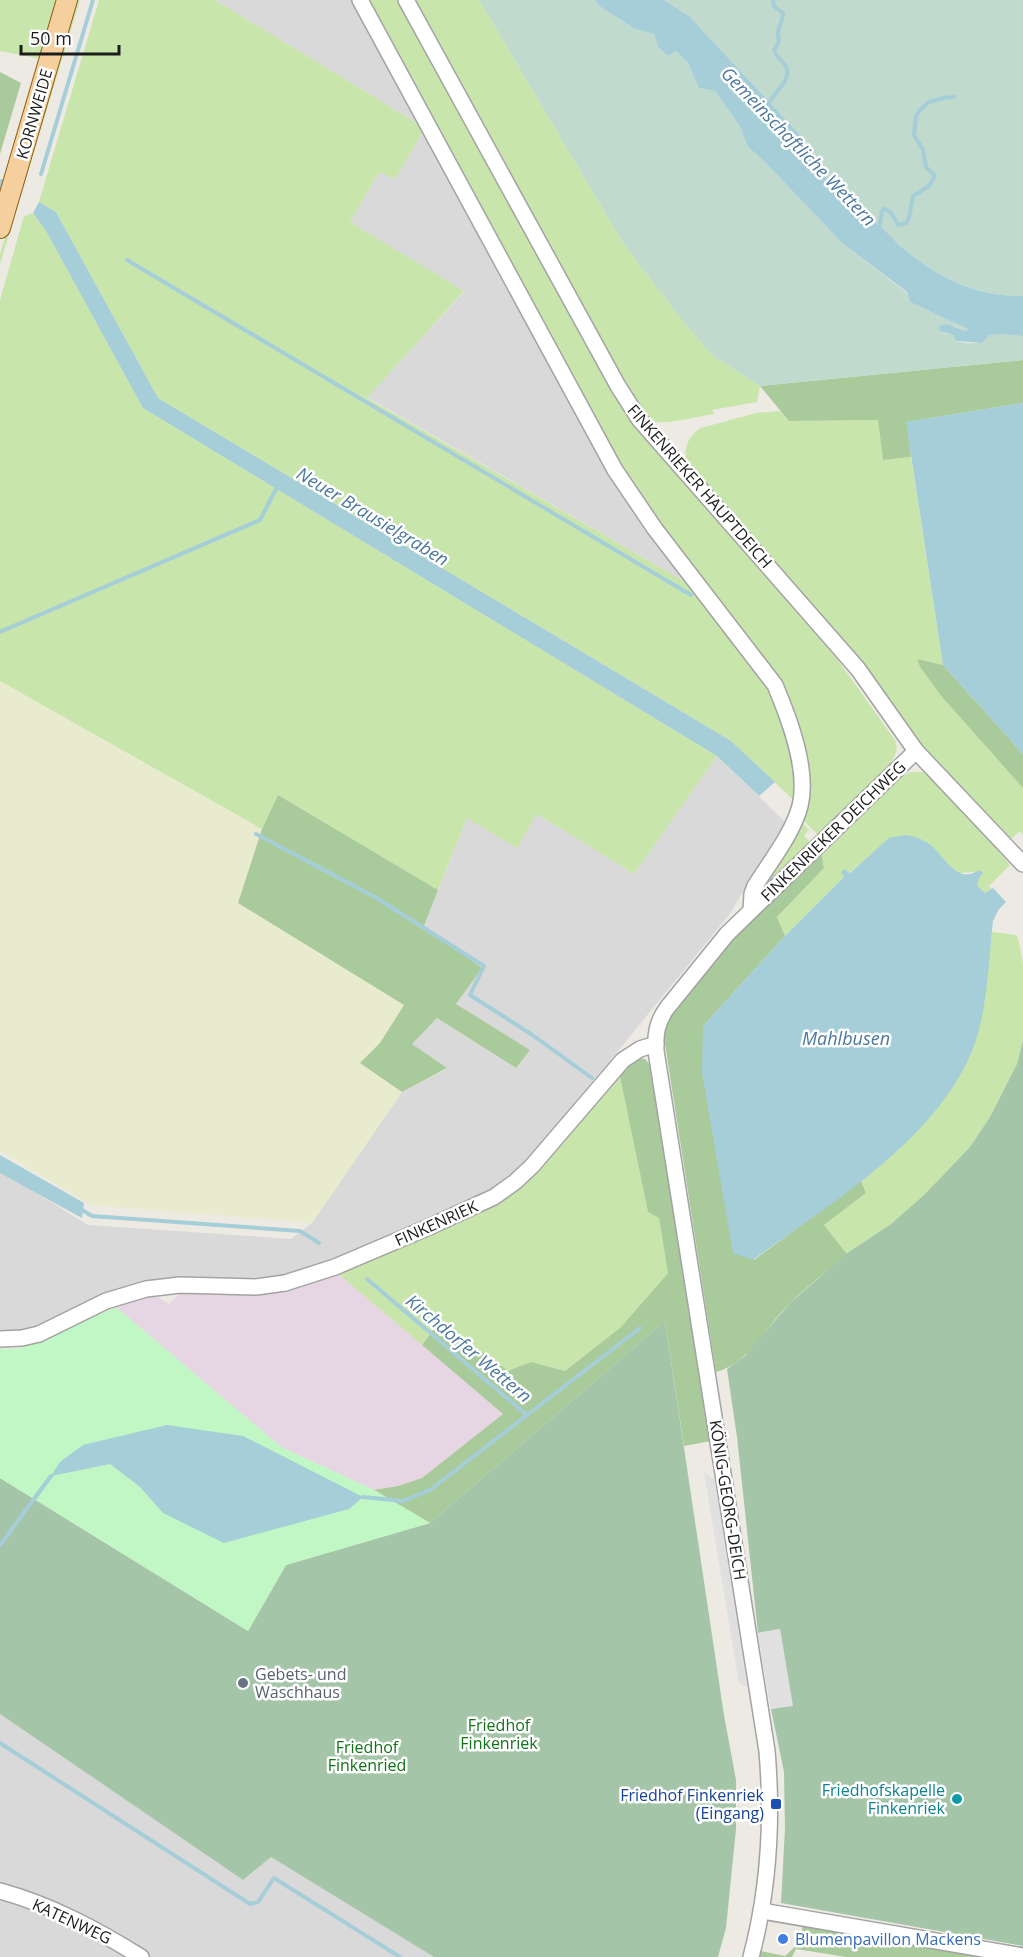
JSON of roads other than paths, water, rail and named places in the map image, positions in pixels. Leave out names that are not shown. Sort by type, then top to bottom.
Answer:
[{"type":"main road","name":"KORNWEIDE","points":[[0,228],[67,0]]},
{"type":"street","points":[[360,0],[615,470],[655,529],[776,685],[788,714],[798,757],[802,794],[800,806],[791,828],[755,886],[751,910],[727,934],[661,1016],[656,1028],[656,1044]]},
{"type":"street","name":"FINKENRIEKER HAUPTDEICH","points":[[406,0],[639,419],[858,669],[916,751],[1023,864]]},
{"type":"street","name":"FINKENRIEKER DEICHWEG","points":[[751,910],[916,751]]},
{"type":"street","name":"FINKENRIEK","points":[[0,1339],[22,1338],[39,1334],[106,1301],[146,1289],[180,1284],[256,1287],[285,1283],[335,1267],[429,1227],[494,1197],[510,1187],[532,1166],[623,1060],[640,1049],[656,1044]]},
{"type":"street","name":"KÖNIG-GEORG-DEICH","points":[[656,1044],[767,1751],[770,1834],[762,1911],[751,1957]]},
{"type":"street","name":"KATENWEG","points":[[0,1891],[34,1902],[80,1922],[141,1957]]},
{"type":"street","points":[[762,1911],[1023,1956]]},
{"type":"water","name":"Gemeinschaftliche Wettern","points":[[595,0],[664,0],[690,17],[802,137],[814,162],[825,176],[899,245],[927,266],[956,282],[988,293],[1023,296],[1023,336],[990,335],[982,343],[956,341],[953,335],[940,331],[939,326],[946,324],[966,331],[968,329],[910,302],[907,292],[842,243],[748,147],[739,125],[715,91],[699,88],[688,63],[676,51],[668,56],[658,47],[654,34],[635,29],[599,6]]},
{"type":"water","points":[[39,202],[56,212],[158,398],[731,741],[775,782],[759,796],[717,756],[143,408],[46,231],[33,213]]},
{"type":"water","points":[[1023,403],[1023,754],[943,665],[906,422]]},
{"type":"water","name":"Mahlbusen","points":[[904,835],[916,837],[927,843],[959,873],[972,874],[979,870],[983,873],[977,886],[985,893],[993,888],[1006,902],[999,909],[993,921],[982,1017],[965,1066],[944,1100],[917,1132],[853,1188],[753,1260],[733,1253],[702,1073],[703,1026],[785,936],[844,877],[841,872],[844,869],[850,873],[889,838]]},
{"type":"water","points":[[0,1155],[84,1203],[82,1218],[0,1173]]},
{"type":"water","points":[[167,1425],[243,1436],[363,1497],[349,1509],[224,1543],[163,1513],[140,1487],[110,1464],[51,1476],[60,1462],[83,1445]]},
{"type":"waterway","points":[[41,174],[93,0]]},
{"type":"waterway","name":"Gemeinschaftliche Wettern","points":[[768,106],[787,74],[786,66],[774,50],[779,41],[778,33],[783,13],[774,6],[773,0]]},
{"type":"waterway","name":"Gemeinschaftliche Wettern","points":[[879,229],[884,209],[891,213],[898,225],[906,223],[913,196],[929,186],[935,176],[926,167],[923,150],[914,135],[916,116],[929,102],[954,97]]},
{"type":"waterway","points":[[127,260],[691,595]]},
{"type":"waterway","points":[[0,632],[260,520],[277,487]]},
{"type":"waterway","points":[[256,834],[375,897],[484,966],[470,995],[531,1034],[592,1078]]},
{"type":"waterway","name":"Kirchdorfer Wettern","points":[[79,1208],[92,1216],[300,1231],[319,1243]]},
{"type":"waterway","name":"Kirchdorfer Wettern","points":[[367,1279],[527,1415]]},
{"type":"waterway","points":[[363,1497],[403,1501],[430,1490],[640,1328]]},
{"type":"waterway","points":[[0,1545],[51,1476]]},
{"type":"waterway","points":[[0,1743],[250,1904],[258,1902],[274,1878],[400,1957]]},
{"type":"place","name":"Gebets- und Waschhaus","points":[[243,1683]]},
{"type":"place","name":"Friedhofskapelle Finkenriek","points":[[957,1799]]},
{"type":"place","name":"Friedhof Finkenriek (Eingang)","points":[[776,1804]]},
{"type":"place","name":"Blumenpavillon Mackens","points":[[783,1939]]},
{"type":"water label","name":"Neuer Brausielgraben","points":[[373,516]]},
{"type":"park label","name":"Friedhof Finkenriek","points":[[499,1734]]},
{"type":"park label","name":"Friedhof Finkenried","points":[[367,1756]]}]
